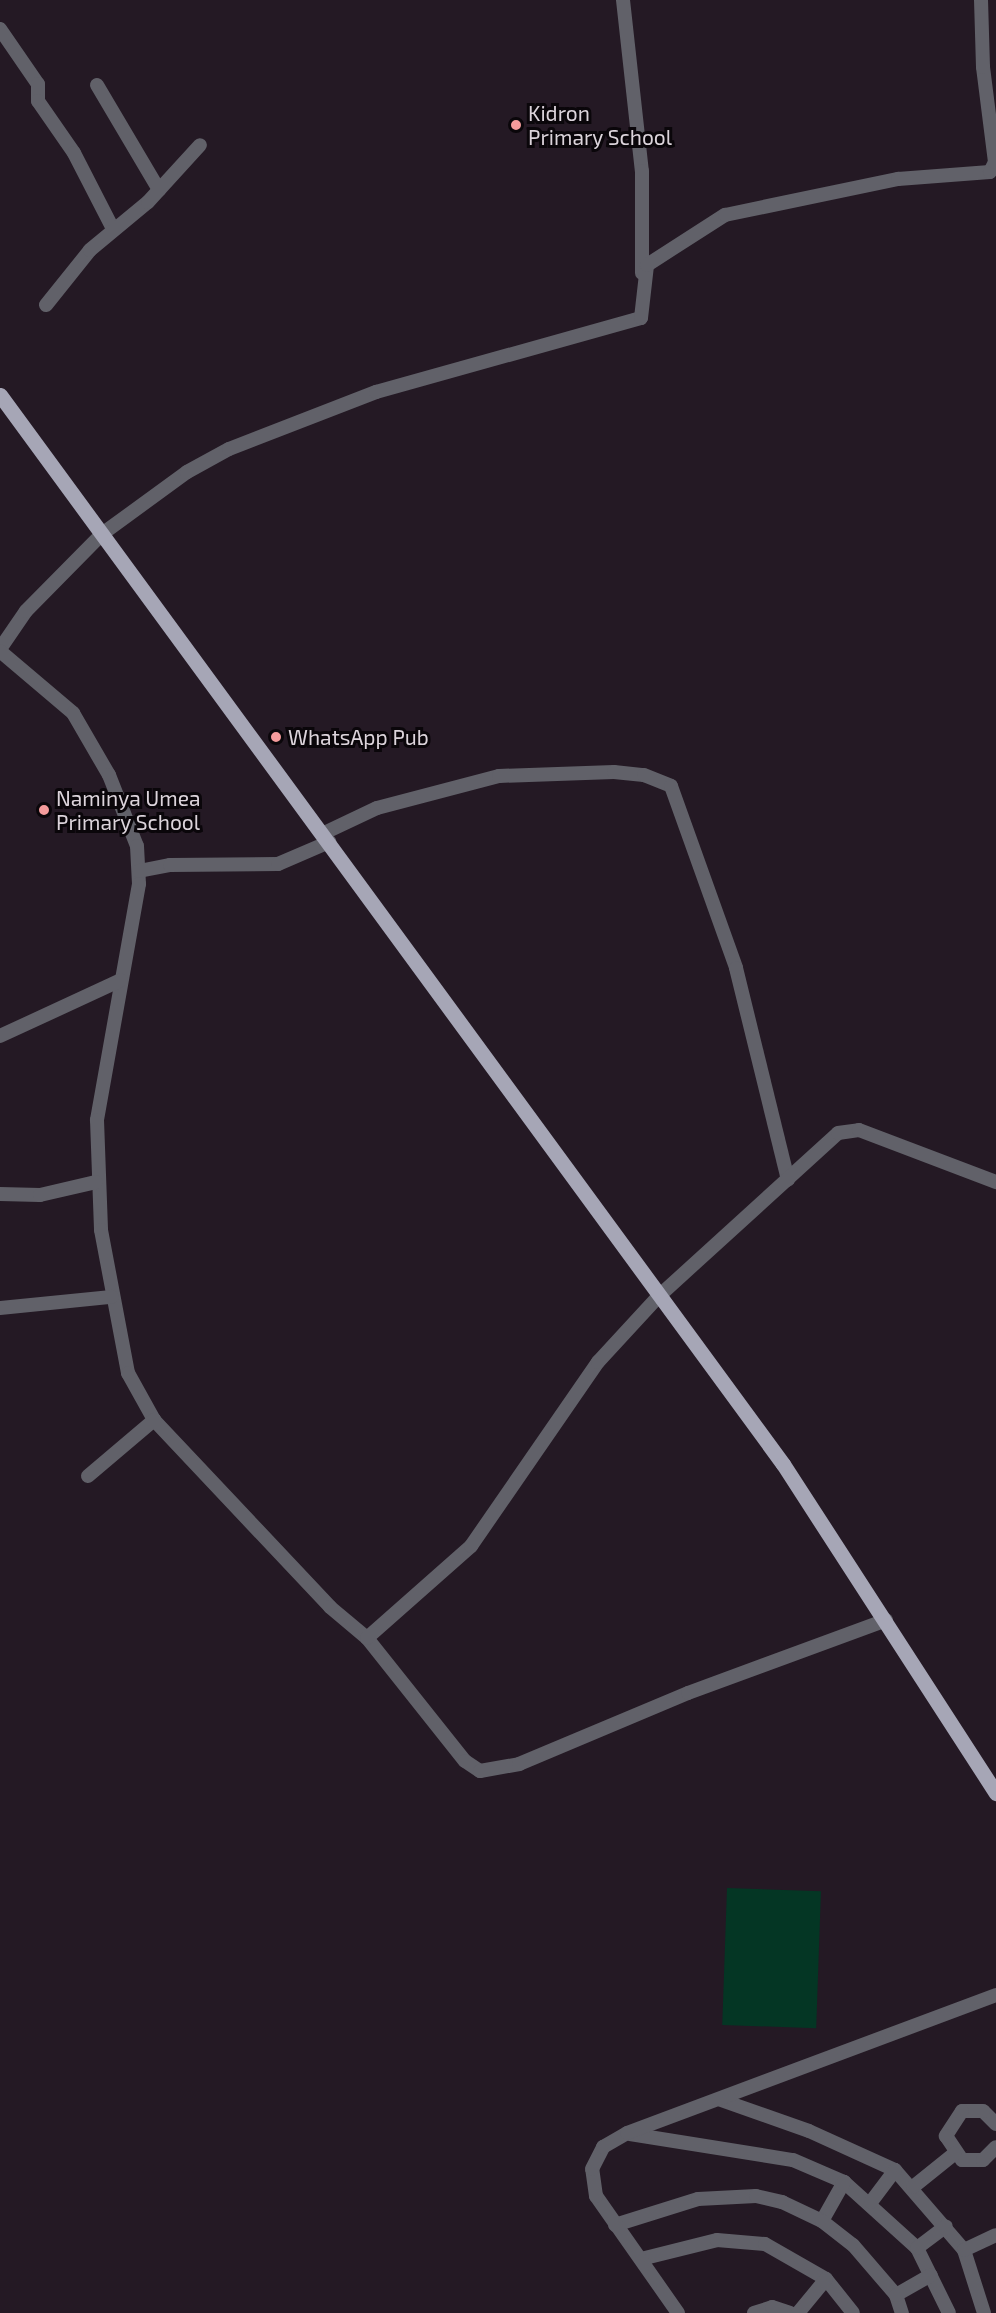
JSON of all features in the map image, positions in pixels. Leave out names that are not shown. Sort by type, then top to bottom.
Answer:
[{"type":"main road","points":[[0,395],[783,1464],[996,1792]]},
{"type":"street","points":[[623,0],[642,171],[641,318],[572,333],[308,417],[187,472],[102,534],[26,611],[0,650],[54,693],[91,739],[126,812],[140,871],[102,1079],[96,1182],[111,1297],[128,1373],[154,1420],[330,1607],[367,1638],[465,1761],[492,1771],[886,1620]]},
{"type":"street","points":[[642,273],[658,254],[725,215],[898,179],[992,170],[981,0]]},
{"type":"street","points":[[0,29],[38,84],[38,101],[74,153],[113,229]]},
{"type":"street","points":[[97,85],[159,190]]},
{"type":"street","points":[[46,305],[113,229],[159,190],[200,145]]},
{"type":"street","points":[[140,871],[170,865],[278,864],[377,808],[499,776],[614,772],[644,775],[671,786],[736,968],[788,1180]]},
{"type":"street","points":[[0,1036],[121,980]]},
{"type":"street","points":[[367,1638],[471,1546],[598,1362],[659,1296],[838,1133],[851,1128],[996,1182]]},
{"type":"street","points":[[0,1194],[40,1195],[96,1182]]},
{"type":"street","points":[[0,1308],[111,1297]]},
{"type":"street","points":[[88,1476],[154,1420]]},
{"type":"street","points":[[678,2313],[596,2196],[592,2169],[603,2147],[627,2133],[996,1995]]},
{"type":"street","points":[[720,2100],[809,2131],[895,2170],[913,2187],[964,2250],[984,2313]]},
{"type":"street","points":[[996,2124],[973,2109],[954,2117],[946,2136],[954,2154],[973,2162],[996,2147]]},
{"type":"street","points":[[627,2133],[793,2160],[844,2182],[871,2202],[917,2248],[949,2313]]},
{"type":"street","points":[[913,2187],[954,2154]]},
{"type":"street","points":[[871,2202],[895,2170]]},
{"type":"street","points":[[822,2221],[844,2182]]},
{"type":"street","points":[[615,2225],[688,2201],[742,2196],[782,2202],[822,2221],[875,2267],[896,2295],[902,2313]]},
{"type":"street","points":[[917,2248],[945,2226]]},
{"type":"street","points":[[964,2250],[995,2240]]},
{"type":"street","points":[[641,2259],[691,2243],[741,2241],[783,2251],[826,2279],[853,2313]]},
{"type":"street","points":[[896,2295],[932,2275]]},
{"type":"street","points":[[798,2313],[826,2279]]},
{"type":"street","points":[[754,2313],[772,2307],[790,2313]]},
{"type":"green space","points":[[727,1888],[821,1891],[816,2028],[722,2025]]},
{"type":"place","name":"Kidron Primary School","points":[[516,125]]},
{"type":"place","name":"WhatsApp Pub","points":[[276,737]]},
{"type":"place","name":"Naminya Umea Primary School","points":[[44,810]]}]
